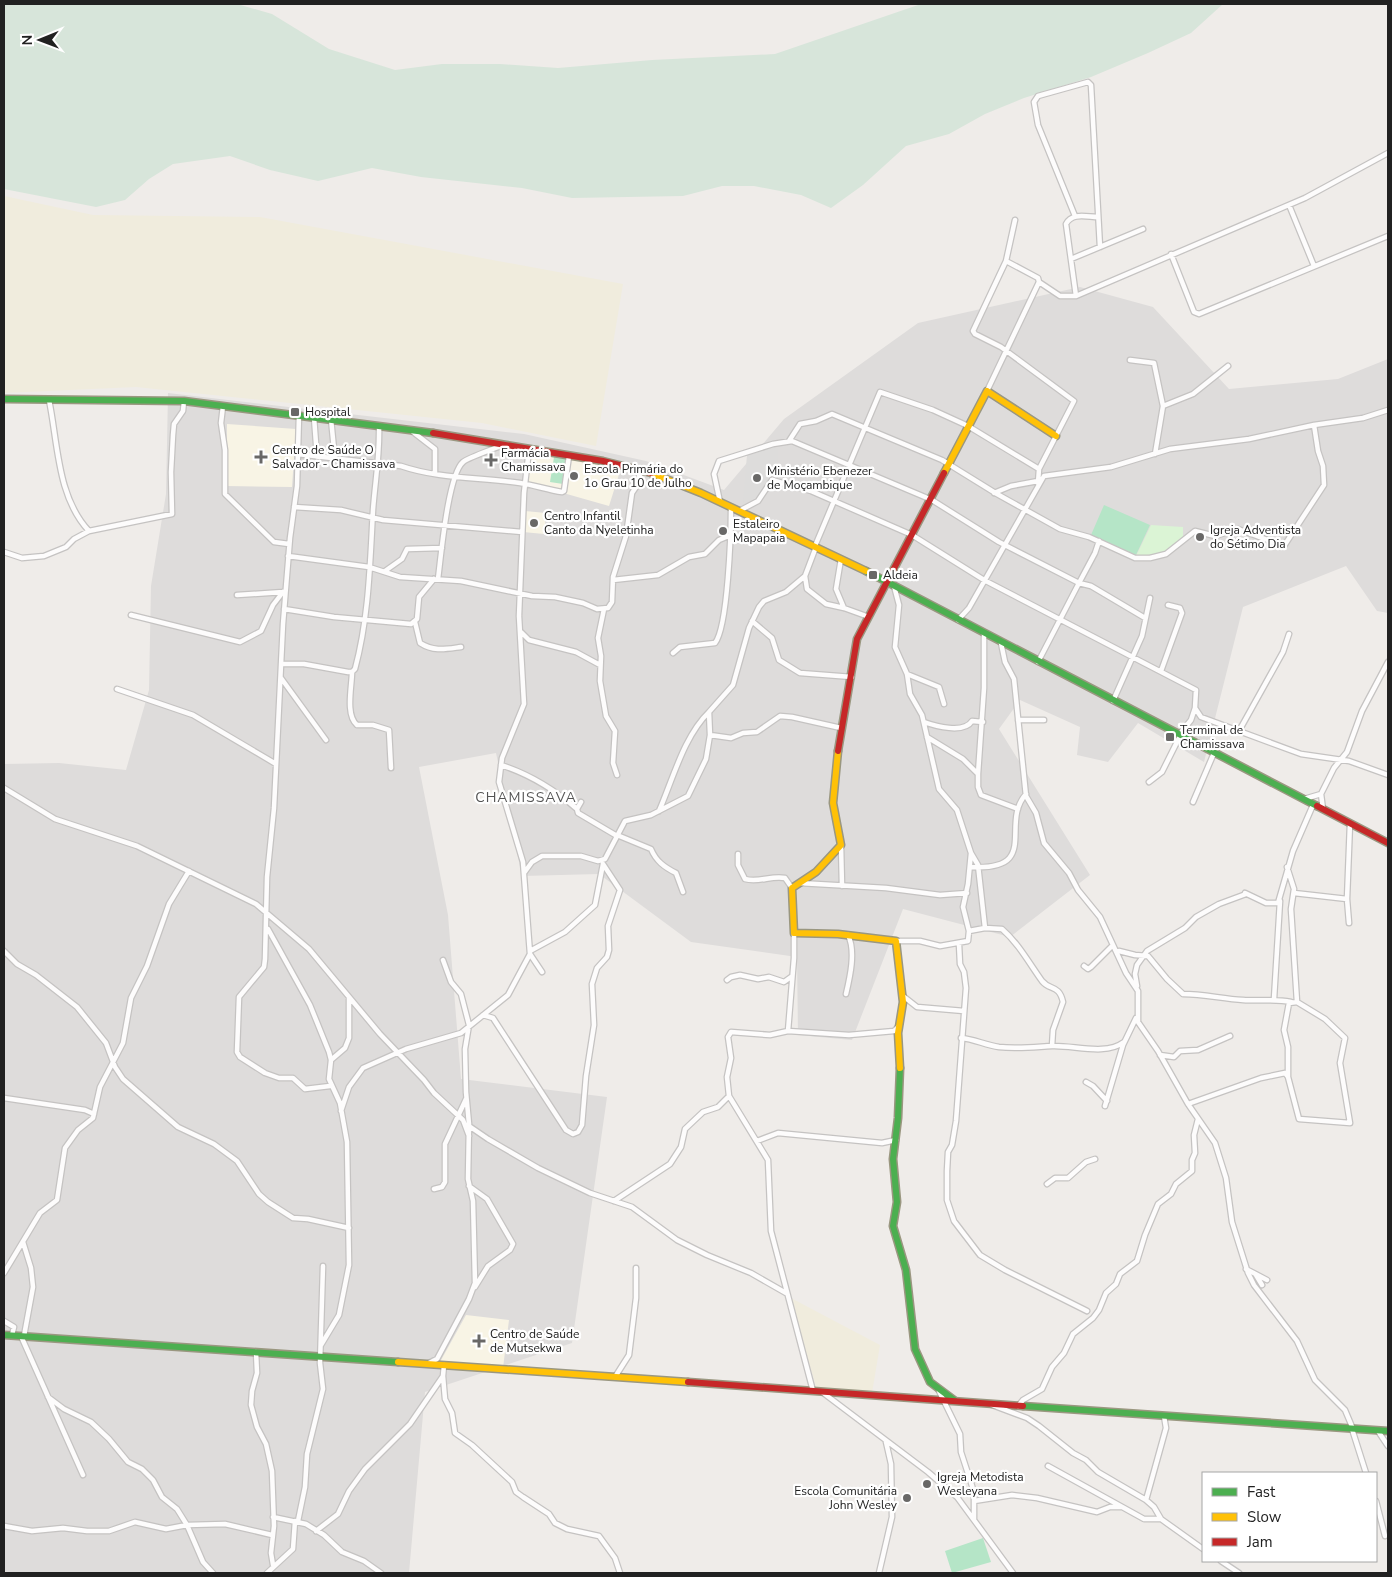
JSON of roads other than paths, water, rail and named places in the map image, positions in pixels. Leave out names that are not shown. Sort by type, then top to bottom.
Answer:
[{"type":"street","points":[[1076,216],[1038,125],[1034,102],[1038,96],[1088,82],[1091,85],[1100,247]]},
{"type":"street","points":[[1006,261],[1038,278],[1039,282],[1060,296],[1076,296],[1306,198],[1388,153]]},
{"type":"street","points":[[1288,205],[1314,266]]},
{"type":"street","points":[[1076,296],[1066,224],[1070,218],[1076,216],[1098,217]]},
{"type":"street","points":[[958,620],[969,608],[1025,509],[1038,482],[1040,469],[1074,401],[1006,350],[975,334],[973,331],[1006,261],[1015,220]]},
{"type":"street","points":[[1071,259],[1143,229]]},
{"type":"street","points":[[1171,254],[1196,314],[1388,236]]},
{"type":"street","points":[[842,886],[841,845],[833,808],[841,728],[852,677],[856,642],[891,584],[912,535],[932,500],[987,391],[1039,282]]},
{"type":"street","points":[[1130,360],[1154,363],[1164,406],[1155,454]]},
{"type":"street","points":[[1164,406],[1193,394],[1228,366]]},
{"type":"street","points":[[987,391],[1056,436]]},
{"type":"street","points":[[869,618],[844,608],[826,604],[810,592],[805,585],[805,576],[832,501],[850,464],[879,394],[882,392],[968,426],[1040,469]]},
{"type":"street","points":[[4,399],[184,401],[331,418],[529,449],[641,470],[739,510],[841,559],[1388,843]]},
{"type":"street","points":[[49,400],[61,473],[68,498],[74,512],[89,531]]},
{"type":"street","points":[[4,552],[22,558],[44,556],[66,547],[74,539],[89,531],[172,514],[170,472],[174,424],[182,411],[184,401]]},
{"type":"street","points":[[223,406],[221,423],[225,450],[225,494],[274,542],[289,544]]},
{"type":"street","points":[[994,492],[1011,486],[1038,482],[1044,476],[1050,474],[1111,467],[1180,447],[1249,439],[1314,425],[1363,418],[1388,410]]},
{"type":"street","points":[[789,441],[800,424],[816,421],[830,413],[950,464],[994,492],[1068,533],[1099,541],[1138,559],[1166,554],[1195,530],[1215,536],[1238,529],[1284,546],[1324,485],[1323,466],[1318,451],[1314,425]]},
{"type":"street","points":[[299,415],[294,507],[284,591],[264,967],[239,997],[237,1052],[240,1057],[265,1072],[279,1078],[293,1078],[305,1089],[330,1086]]},
{"type":"street","points":[[314,417],[317,457]]},
{"type":"street","points":[[331,418],[335,459]]},
{"type":"street","points":[[380,426],[379,464],[365,619],[357,663],[352,672],[349,691],[354,722],[357,725],[373,725],[389,730],[391,768]]},
{"type":"street","points":[[413,432],[435,448],[435,473]]},
{"type":"street","points":[[720,502],[714,474],[719,461],[789,441],[850,464],[932,500],[1004,544],[1091,586],[1145,618]]},
{"type":"street","points":[[284,609],[411,624],[415,622],[418,619],[419,597],[436,579],[444,526],[455,477],[460,465],[466,460],[503,445]]},
{"type":"street","points":[[529,449],[525,484],[520,592],[524,704],[508,738],[501,765],[499,787],[520,848],[530,952],[542,972]]},
{"type":"street","points":[[297,454],[401,466],[413,470],[455,477],[525,484],[563,492],[569,456]]},
{"type":"street","points":[[617,776],[613,763],[616,731],[610,725],[605,711],[600,681],[601,656],[598,638],[604,609],[612,602],[612,580],[628,530],[632,493],[636,487],[641,470]]},
{"type":"street","points":[[739,510],[758,502],[770,481],[774,479],[832,501],[912,535],[984,580],[1196,690],[1195,708],[1191,720],[1179,735],[1162,772],[1149,782]]},
{"type":"street","points":[[294,507],[341,510],[373,518],[444,526],[522,532]]},
{"type":"street","points":[[673,652],[680,647],[711,644],[716,641],[722,627],[731,535],[731,507]]},
{"type":"street","points":[[612,580],[658,575],[689,557],[705,554],[719,540],[731,535]]},
{"type":"street","points":[[1038,662],[1095,553],[1099,541]]},
{"type":"street","points":[[385,571],[402,559],[407,550],[442,548]]},
{"type":"street","points":[[288,556],[369,567],[400,577],[436,579],[574,601],[596,609],[604,609]]},
{"type":"street","points":[[841,559],[836,589],[844,608]]},
{"type":"street","points":[[658,812],[684,750],[698,725],[733,685],[752,621],[761,604],[786,592],[805,576]]},
{"type":"street","points":[[891,584],[899,605],[894,647],[907,674],[910,694],[924,722],[939,789],[957,810],[971,853],[978,867],[985,928]]},
{"type":"street","points":[[237,595],[284,591]]},
{"type":"street","points":[[131,615],[240,642],[260,631],[273,605],[284,591]]},
{"type":"street","points":[[1113,701],[1142,636],[1150,598]]},
{"type":"street","points":[[1161,671],[1182,613],[1180,608],[1168,605]]},
{"type":"street","points":[[752,621],[772,638],[779,660],[800,673],[852,677]]},
{"type":"street","points":[[415,622],[420,643],[426,647],[437,650],[461,647]]},
{"type":"street","points":[[521,632],[529,640],[576,652],[600,665]]},
{"type":"street","points":[[984,634],[983,722],[978,790],[981,795],[1018,809]]},
{"type":"street","points":[[1239,731],[1283,652],[1289,634]]},
{"type":"street","points":[[1000,643],[1005,662],[1014,679],[1019,748],[1024,765],[1026,794],[1036,813],[1047,848],[1069,873],[1078,890],[1096,910],[1126,973],[1137,988]]},
{"type":"street","points":[[1322,809],[1321,794],[1340,760],[1347,752],[1362,711],[1388,662]]},
{"type":"street","points":[[281,664],[304,664],[352,672]]},
{"type":"street","points":[[907,674],[939,687],[944,704]]},
{"type":"street","points":[[280,678],[326,740]]},
{"type":"street","points":[[117,689],[193,715],[276,764]]},
{"type":"street","points":[[1195,708],[1200,717]]},
{"type":"street","points":[[342,1110],[347,1092],[364,1068],[406,1049],[455,1035],[508,995],[530,952],[566,932],[595,905],[604,862],[617,835],[627,820],[658,812],[688,796],[704,766],[710,735],[709,712]]},
{"type":"street","points":[[710,735],[731,738],[758,732],[766,724],[780,716],[792,716],[841,728]]},
{"type":"street","points":[[1191,720],[1200,717],[1301,754],[1340,760],[1388,775]]},
{"type":"street","points":[[1018,720],[1044,720]]},
{"type":"street","points":[[924,722],[940,727],[963,727],[968,726],[972,721],[983,722]]},
{"type":"street","points":[[926,736],[963,759],[978,774]]},
{"type":"street","points":[[1192,802],[1214,752]]},
{"type":"street","points":[[501,765],[527,775],[565,799],[577,809],[578,813],[588,820],[651,849],[654,857],[666,869],[676,874],[683,892]]},
{"type":"street","points":[[4,788],[55,819],[137,846],[256,904],[267,912],[309,949],[398,1054],[459,1117],[466,1126],[469,1136]]},
{"type":"street","points":[[970,867],[1000,865],[1012,855],[1018,809],[1026,794]]},
{"type":"street","points":[[1304,799],[1321,794]]},
{"type":"street","points":[[577,809],[581,802]]},
{"type":"street","points":[[1274,999],[1280,899],[1287,867],[1312,805]]},
{"type":"street","points":[[1349,923],[1347,899],[1350,823]]},
{"type":"street","points":[[792,888],[816,872],[841,845]]},
{"type":"street","points":[[794,933],[920,941],[940,946],[968,941],[969,931],[963,907],[967,893],[971,853]]},
{"type":"street","points":[[738,854],[738,865],[745,879],[758,881],[780,877],[786,878],[792,888],[794,933],[788,1031]]},
{"type":"street","points":[[524,874],[532,862],[542,856],[577,856],[604,862]]},
{"type":"street","points":[[483,1015],[493,1018],[566,1130],[573,1134],[578,1132],[582,1125],[586,1076],[594,1025],[592,984],[598,968],[607,957],[609,950],[608,926],[620,892],[604,862]]},
{"type":"street","points":[[1287,867],[1293,880],[1294,893],[1291,909],[1295,1002]]},
{"type":"street","points":[[4,1273],[40,1213],[57,1200],[66,1148],[78,1130],[92,1120],[98,1092],[112,1060],[123,1043],[130,1000],[147,966],[158,931],[176,890],[189,872]]},
{"type":"street","points":[[798,883],[886,888],[940,895],[967,893]]},
{"type":"street","points":[[1086,1082],[1093,1086],[1106,1104],[1124,1042],[1136,1018],[1137,988],[1135,974],[1142,956],[1172,934],[1185,928],[1196,917],[1219,904],[1245,893],[1266,904],[1278,903],[1280,899]]},
{"type":"street","points":[[1294,893],[1347,899]]},
{"type":"street","points":[[266,925],[310,1005],[331,1060],[330,1086],[342,1110],[347,1142],[349,1265],[339,1315],[321,1346]]},
{"type":"street","points":[[969,931],[985,928],[1002,929],[1013,938],[1042,981],[1059,991],[1063,1002],[1053,1030],[1052,1046]]},
{"type":"street","points":[[846,994],[850,979],[851,953],[848,935]]},
{"type":"street","points":[[896,940],[903,996],[899,1025],[900,1079],[893,1159],[896,1202],[894,1230],[906,1270],[906,1283],[913,1317],[915,1348],[930,1382],[950,1402],[960,1434],[961,1452],[974,1492],[974,1519]]},
{"type":"street","points":[[958,944],[960,964],[965,980],[964,1011],[956,1121],[952,1145],[948,1152],[946,1170],[947,1200],[954,1221],[980,1254],[1005,1270],[1087,1312]]},
{"type":"street","points":[[1115,947],[1122,953],[1153,959],[1164,975],[1184,994],[1206,994],[1217,998],[1245,1000],[1274,999],[1295,1002],[1325,1019],[1345,1038],[1340,1063],[1350,1123],[1299,1119],[1288,1077],[1284,1025],[1289,1003],[1295,1002]]},
{"type":"street","points":[[1084,966],[1091,968],[1115,947]]},
{"type":"street","points":[[4,951],[17,964],[36,975],[77,1007],[106,1043],[112,1060],[123,1079],[178,1127],[214,1144],[237,1161],[259,1194],[277,1210],[293,1218],[308,1219],[349,1228]]},
{"type":"street","points":[[443,960],[451,982],[461,994],[469,1025],[465,1049],[466,1098],[469,1126],[469,1186],[473,1201],[474,1287]]},
{"type":"street","points":[[727,980],[740,975],[758,979],[769,977],[784,982],[792,976]]},
{"type":"street","points":[[903,996],[917,1007],[964,1011]]},
{"type":"street","points":[[331,1060],[344,1048],[349,1038],[349,997]]},
{"type":"street","points":[[1136,1018],[1188,1104],[1215,1142],[1226,1178],[1232,1222],[1246,1269],[1254,1285],[1297,1341],[1316,1380],[1345,1410],[1366,1472]]},
{"type":"street","points":[[813,1391],[771,1231],[770,1167],[768,1160],[729,1096],[726,1077],[731,1064],[728,1037],[731,1032],[770,1035],[788,1031],[849,1035],[894,1031],[899,1025]]},
{"type":"street","points":[[1160,1056],[1174,1057],[1180,1051],[1198,1050],[1230,1036]]},
{"type":"street","points":[[961,1038],[1002,1047],[1052,1046],[1078,1049],[1113,1048],[1124,1042]]},
{"type":"street","points":[[1188,1104],[1261,1078],[1285,1073],[1288,1077]]},
{"type":"street","points":[[614,1201],[670,1164],[681,1148],[685,1129],[703,1112],[718,1107],[729,1096]]},
{"type":"street","points":[[4,1098],[85,1110],[94,1114]]},
{"type":"street","points":[[434,1189],[442,1187],[445,1182],[445,1144],[459,1117],[466,1098]]},
{"type":"street","points":[[1018,1406],[1023,1400],[1042,1388],[1052,1367],[1064,1353],[1073,1334],[1100,1310],[1106,1293],[1116,1284],[1120,1274],[1138,1261],[1145,1235],[1158,1204],[1171,1194],[1176,1184],[1192,1171],[1192,1160],[1195,1153],[1194,1136],[1198,1119]]},
{"type":"street","points":[[469,1126],[490,1141],[538,1168],[590,1193],[640,1212],[682,1243],[751,1273],[786,1293]]},
{"type":"street","points":[[757,1141],[778,1133],[882,1143],[896,1140]]},
{"type":"street","points":[[1047,1184],[1055,1178],[1068,1178],[1086,1162],[1095,1159]]},
{"type":"street","points":[[426,1364],[437,1358],[474,1287],[488,1266],[510,1250],[513,1244],[488,1199],[469,1186]]},
{"type":"street","points":[[23,1242],[31,1268],[33,1287],[22,1336],[83,1475]]},
{"type":"street","points":[[267,1573],[273,1565],[293,1549],[305,1487],[307,1454],[323,1389],[320,1360],[323,1266]]},
{"type":"street","points":[[615,1377],[629,1355],[636,1298],[636,1268]]},
{"type":"street","points":[[1246,1269],[1267,1280]]},
{"type":"street","points":[[1256,1275],[1262,1285]]},
{"type":"street","points":[[4,1322],[14,1327],[12,1335]]},
{"type":"street","points":[[4,1335],[313,1356],[320,1360],[442,1365],[950,1402],[1388,1431]]},
{"type":"street","points":[[256,1352],[257,1373],[252,1391],[251,1405],[257,1427],[268,1450],[272,1471],[273,1517],[271,1553],[273,1565]]},
{"type":"street","points":[[437,1358],[442,1365],[445,1397],[452,1413],[455,1433],[472,1445],[512,1482],[516,1492],[550,1514],[555,1523],[567,1530],[600,1536],[615,1558],[620,1573]]},
{"type":"street","points":[[316,1531],[338,1514],[349,1491],[365,1469],[410,1424],[443,1376]]},
{"type":"street","points":[[939,1391],[950,1402]]},
{"type":"street","points":[[821,1392],[944,1484],[957,1497],[974,1519],[991,1547],[1013,1573]]},
{"type":"street","points":[[48,1397],[64,1409],[91,1422],[107,1436],[128,1462],[142,1469],[153,1480],[162,1496],[177,1509],[203,1562],[213,1573]]},
{"type":"street","points":[[990,1404],[1026,1418],[1039,1426],[1073,1453],[1086,1460],[1098,1472],[1146,1500],[1152,1505],[1161,1519],[1202,1547]]},
{"type":"street","points":[[1146,1500],[1166,1428],[1164,1416]]},
{"type":"street","points":[[1378,1431],[1388,1446]]},
{"type":"street","points":[[879,1573],[892,1517],[892,1464],[886,1442]]},
{"type":"street","points":[[1048,1466],[1144,1519],[1161,1519]]},
{"type":"street","points":[[974,1501],[1012,1495],[1037,1498],[1097,1512],[1110,1507],[1121,1507]]},
{"type":"street","points":[[1377,1505],[1385,1536]]},
{"type":"street","points":[[273,1517],[297,1521],[316,1531],[342,1552],[364,1561],[381,1573]]},
{"type":"street","points":[[4,1526],[32,1531],[63,1528],[110,1531],[135,1522],[160,1529],[187,1526],[234,1525],[272,1535]]},
{"type":"street","points":[[1222,1562],[1239,1573]]},
{"type":"place","name":"Hospital","points":[[295,412]]},
{"type":"place","name":"Centro de Saúde O Salvador - Chamissava","points":[[261,457]]},
{"type":"place","name":"Farmácia Chamissava","points":[[491,460]]},
{"type":"place","name":"Escola Primária do 1o Grau 10 de Julho","points":[[574,476]]},
{"type":"place","name":"Ministério Ebenezer de Moçambique","points":[[757,478]]},
{"type":"place","name":"Centro Infantil Canto da Nyeletinha","points":[[534,523]]},
{"type":"place","name":"Estaleiro Mapapaia","points":[[723,531]]},
{"type":"place","name":"Igreja Adventista do Sétimo Dia","points":[[1200,537]]},
{"type":"place","name":"Aldeia","points":[[873,575]]},
{"type":"place","name":"Terminal de Chamissava","points":[[1170,737]]},
{"type":"place","name":"Centro de Saúde de Mutsekwa","points":[[479,1341]]},
{"type":"place","name":"Igreja Metodista Wesleyana","points":[[927,1484]]},
{"type":"place","name":"Escola Comunitária John Wesley","points":[[907,1498]]},
{"type":"district","name":"CHAMISSAVA","points":[[526,797]]}]
